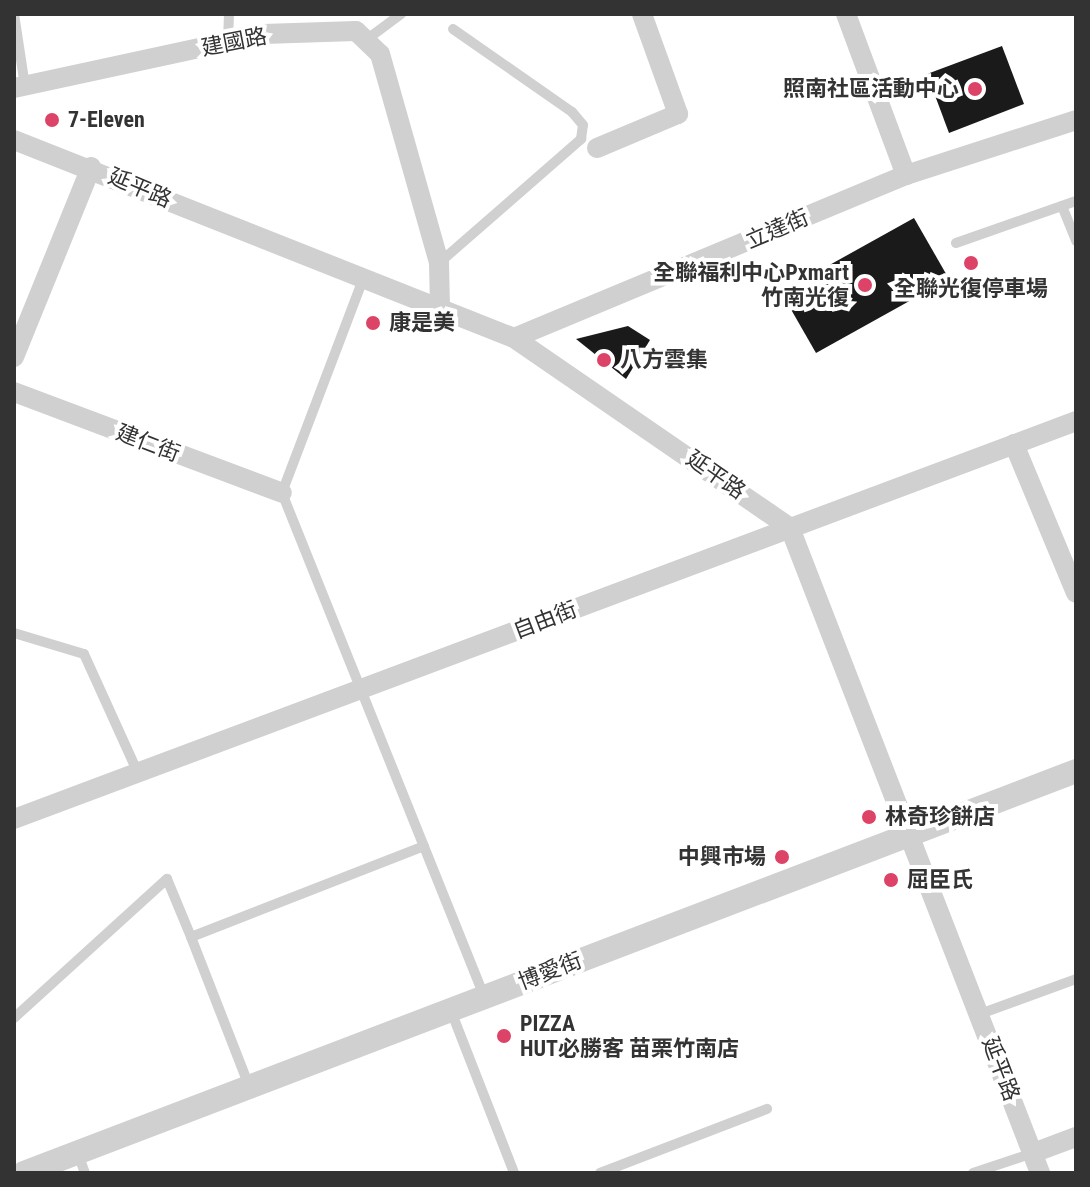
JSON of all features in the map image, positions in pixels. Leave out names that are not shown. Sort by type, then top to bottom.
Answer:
[{"type":"street","points":[[597,148],[678,114],[642,14]]},
{"type":"street","points":[[846,14],[906,175]]},
{"type":"street","name":"建國路","points":[[20,87],[263,34],[356,31],[366,40]]},
{"type":"street","points":[[366,40],[380,54],[439,263],[440,307]]},
{"type":"street","name":"立達街","points":[[514,338],[906,175],[1076,120]]},
{"type":"street","name":"延平路","points":[[14,140],[91,167],[362,282],[440,307],[514,338],[790,528],[1037,1163]]},
{"type":"street","points":[[14,357],[91,167]]},
{"type":"street","name":"建仁街","points":[[14,392],[282,493]]},
{"type":"street","name":"自由街","points":[[14,819],[1076,421]]},
{"type":"street","points":[[1014,444],[1076,593]]},
{"type":"street","name":"博愛街","points":[[24,1173],[81,1163],[249,1086],[1076,771]]},
{"type":"street","points":[[1037,1163],[1076,1137]]},
{"type":"lane","points":[[14,14],[20,87]]},
{"type":"lane","points":[[228,42],[229,14]]},
{"type":"lane","points":[[366,40],[401,14]]},
{"type":"lane","points":[[439,263],[581,139],[583,125],[572,112],[453,29]]},
{"type":"lane","points":[[956,243],[1076,201]]},
{"type":"lane","points":[[1062,206],[1076,241]]},
{"type":"lane","points":[[362,282],[282,493],[484,996]]},
{"type":"lane","points":[[14,633],[84,654],[138,773]]},
{"type":"lane","points":[[191,937],[424,846]]},
{"type":"lane","points":[[14,1018],[167,879],[249,1086]]},
{"type":"lane","points":[[980,1014],[1076,979]]},
{"type":"lane","points":[[451,1009],[514,1173]]},
{"type":"lane","points":[[600,1173],[767,1109]]},
{"type":"lane","points":[[973,1173],[1037,1163]]},
{"type":"building","name":"照南社區活動中心","points":[[1002,46],[1024,104],[949,133],[927,74]]},
{"type":"building","name":"全聯福利中心Pxmart 竹南光復","points":[[914,218],[949,279],[816,353],[781,292]]},
{"type":"building","points":[[628,326],[650,340],[626,379],[576,339]]},
{"type":"place","name":"照南社區活動中心","points":[[975,89]]},
{"type":"place","name":"7-Eleven","points":[[52,120]]},
{"type":"place","name":"全聯光復停車場","points":[[971,263]]},
{"type":"place","name":"全聯福利中心Pxmart 竹南光復","points":[[865,285]]},
{"type":"place","name":"康是美","points":[[373,323]]},
{"type":"place","name":"八方雲集","points":[[604,360]]},
{"type":"place","name":"林奇珍餅店","points":[[869,817]]},
{"type":"place","name":"中興市場","points":[[782,857]]},
{"type":"place","name":"屈臣氏","points":[[891,880]]},
{"type":"place","name":"PIZZA HUT必勝客 苗栗竹南店","points":[[504,1036]]}]
